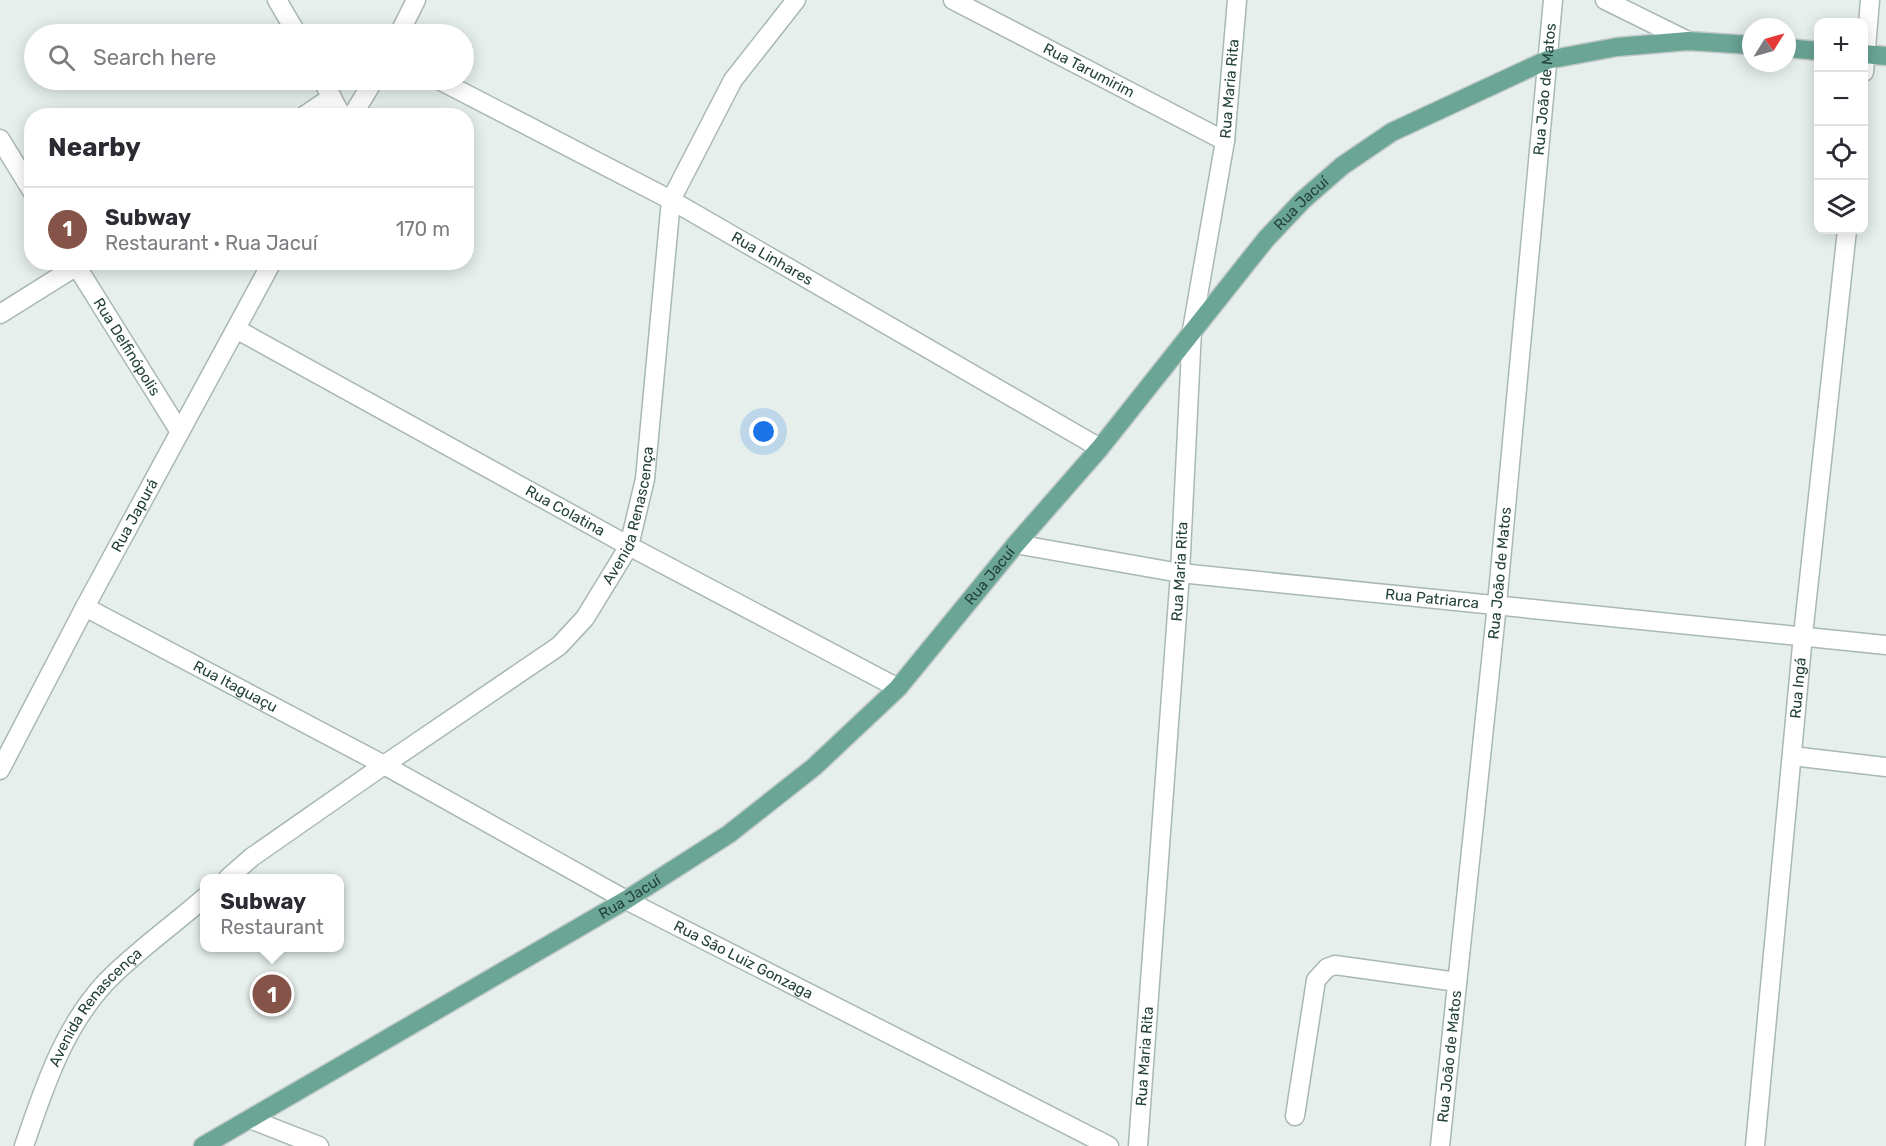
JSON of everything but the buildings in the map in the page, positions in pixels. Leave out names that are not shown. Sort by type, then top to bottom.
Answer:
[{"type":"main road","name":"Rua Jacuí","points":[[204,1146],[626,900],[729,834],[797,781],[898,688],[1016,544],[1100,448],[1266,239],[1303,200],[1342,166],[1392,132],[1547,60],[1617,47],[1688,40],[1742,44]]},
{"type":"main road","points":[[1796,49],[1814,51]]},
{"type":"main road","points":[[1868,59],[1886,56]]},
{"type":"street","points":[[277,0],[291,24]]},
{"type":"street","points":[[404,24],[416,0]]},
{"type":"street","name":"Avenida Renascença","points":[[233,874],[252,857],[559,646],[585,618],[629,546],[645,479],[671,200],[733,80],[796,0]]},
{"type":"street","name":"Rua Tarumirim","points":[[953,0],[1225,141]]},
{"type":"street","name":"Rua Maria Rita","points":[[1138,1146],[1180,573],[1192,330],[1225,141],[1237,0]]},
{"type":"street","name":"Rua João de Matos","points":[[1440,1146],[1497,604],[1553,0]]},
{"type":"street","points":[[1605,0],[1688,40]]},
{"type":"street","points":[[1868,20],[1870,0]]},
{"type":"street","points":[[328,90],[338,108]]},
{"type":"street","points":[[357,108],[368,90]]},
{"type":"street","name":"Rua Linhares","points":[[458,90],[671,200],[1100,448]]},
{"type":"street","points":[[316,108],[332,97]]},
{"type":"street","points":[[0,139],[24,178]]},
{"type":"street","name":"Rua Ingá","points":[[1755,1146],[1803,635],[1847,234]]},
{"type":"street","points":[[0,314],[69,270]]},
{"type":"street","name":"Rua Delfinópolis","points":[[82,270],[180,432]]},
{"type":"street","name":"Rua Japurá","points":[[1,763],[268,270]]},
{"type":"street","name":"Rua Colatina","points":[[236,329],[629,546],[898,688]]},
{"type":"street","name":"Rua Patriarca","points":[[1016,544],[1180,573],[1886,645]]},
{"type":"street","name":"Rua Itaguaçu","points":[[84,607],[384,765]]},
{"type":"street","points":[[1792,756],[1886,767]]},
{"type":"street","name":"Rua São Luiz Gonzaga","points":[[384,765],[626,900],[1109,1146]]},
{"type":"street","name":"Avenida Renascença","points":[[24,1146],[45,1086],[67,1035],[106,983],[200,901]]},
{"type":"street","points":[[1295,1116],[1316,980],[1327,968],[1335,965],[1457,982]]},
{"type":"street","points":[[250,1119],[319,1146]]},
{"type":"place","name":"Subway","points":[[272,994]]}]
